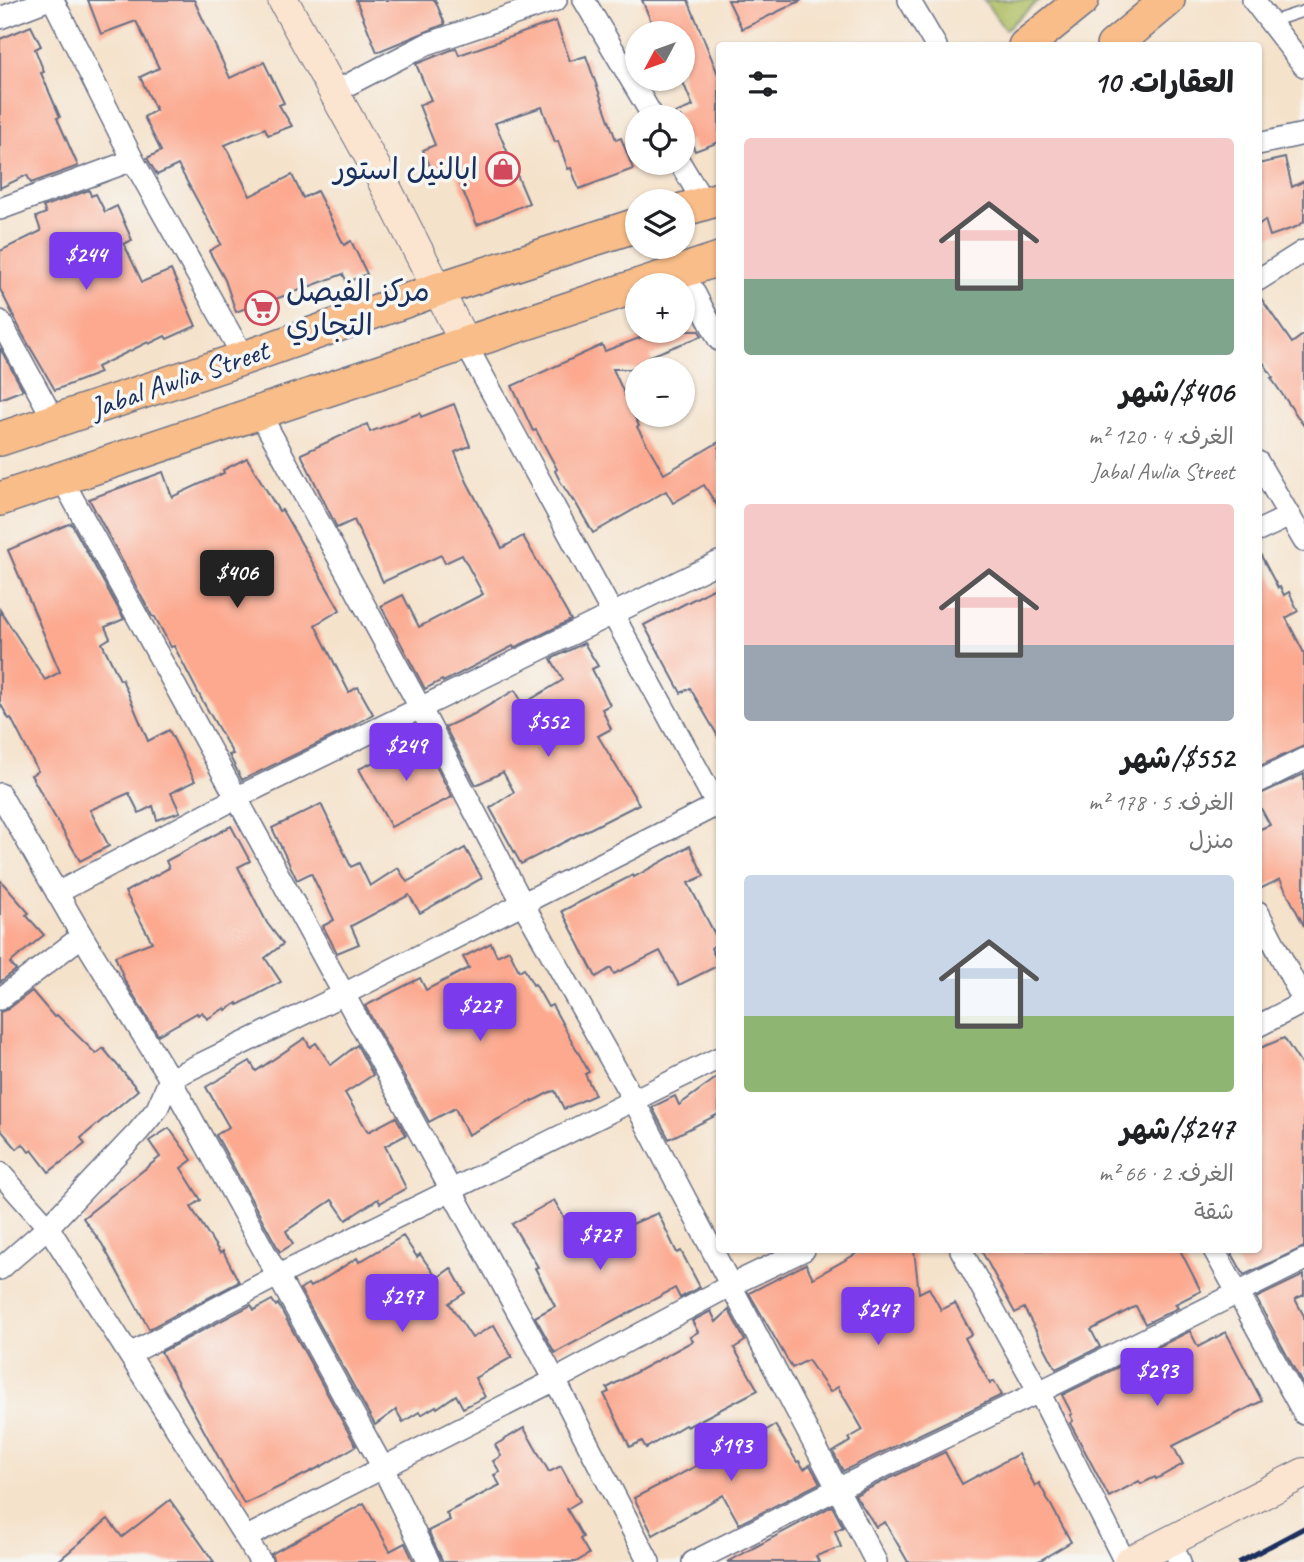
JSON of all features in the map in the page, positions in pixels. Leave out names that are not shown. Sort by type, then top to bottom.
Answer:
[{"type":"main road","points":[[1030,42],[1082,0]]},
{"type":"main road","points":[[1118,42],[1168,0]]},
{"type":"main road","name":"Jabal Awlia Street","points":[[0,439],[244,358],[439,289],[625,229]]},
{"type":"main road","name":"Jabal Awlia Street","points":[[677,273],[716,260]]},
{"type":"main road","name":"Jabal Awlia Street","points":[[0,499],[625,290]]},
{"type":"street","points":[[0,18],[47,0]]},
{"type":"street","points":[[53,0],[133,160],[244,358]]},
{"type":"street","points":[[283,0],[439,289],[465,343],[716,802]]},
{"type":"street","points":[[334,92],[426,44],[556,0]]},
{"type":"street","points":[[584,0],[646,105]]},
{"type":"street","points":[[909,0],[934,42]]},
{"type":"street","points":[[1253,0],[1304,66]]},
{"type":"street","points":[[1262,143],[1304,134]]},
{"type":"street","points":[[0,209],[133,160]]},
{"type":"street","points":[[686,175],[702,204]]},
{"type":"street","points":[[1262,277],[1304,251]]},
{"type":"street","points":[[683,271],[716,334]]},
{"type":"street","points":[[0,321],[55,422]]},
{"type":"street","points":[[259,412],[421,709],[523,904],[633,1099],[876,1562]]},
{"type":"street","points":[[1262,468],[1304,541]]},
{"type":"street","points":[[62,479],[555,1380],[649,1562]]},
{"type":"street","points":[[1262,529],[1290,516]]},
{"type":"street","points":[[57,892],[238,797],[716,563]]},
{"type":"street","points":[[1262,780],[1304,759]]},
{"type":"street","points":[[0,794],[82,936],[170,1079],[382,1466],[429,1562]]},
{"type":"street","points":[[0,1269],[48,1227],[138,1132],[157,1109],[170,1079],[716,807]]},
{"type":"street","points":[[1262,920],[1304,1002],[1262,1024]]},
{"type":"street","points":[[0,999],[82,936]]},
{"type":"street","points":[[130,1354],[277,1276],[716,1059]]},
{"type":"street","points":[[0,1173],[48,1227],[261,1562]]},
{"type":"street","points":[[247,1537],[555,1380],[731,1285],[798,1253]]},
{"type":"street","points":[[963,1253],[1039,1392],[1127,1562],[1175,1552],[1304,1473]]},
{"type":"street","points":[[1216,1253],[1304,1413]]},
{"type":"street","points":[[693,1562],[1304,1260]]},
{"type":"lane","points":[[1270,22],[1304,11]]},
{"type":"green space","points":[[984,0],[1039,0],[1005,30]]},
{"type":"building","points":[[88,0],[194,0],[230,78],[264,62],[284,103],[279,105],[292,126],[268,135],[265,128],[225,145],[250,196],[292,175],[303,198],[317,191],[344,245],[351,241],[367,274],[347,282],[343,274],[236,312],[225,280],[209,251],[221,244],[178,165],[157,175],[147,158],[161,151],[144,117],[156,110],[140,77],[159,68],[136,21],[101,34]]},
{"type":"building","points":[[356,0],[435,0],[445,24],[377,52]]},
{"type":"building","points":[[642,0],[688,0],[716,70],[716,143],[695,151],[695,105],[687,91],[695,91],[695,21],[651,21]]},
{"type":"building","points":[[728,0],[802,0],[742,29]]},
{"type":"building","points":[[556,21],[570,61],[586,56],[616,140],[621,138],[625,148],[625,172],[579,189],[558,141],[555,142],[542,107],[495,123],[529,203],[477,225],[451,162],[432,171],[423,150],[435,145],[419,105],[431,100],[416,64],[456,48],[459,55]]},
{"type":"building","points":[[31,26],[41,46],[35,49],[44,72],[41,73],[78,166],[31,183],[27,175],[0,188],[0,39]]},
{"type":"building","points":[[1285,158],[1292,187],[1304,181],[1304,222],[1270,236],[1265,220],[1262,222],[1262,163]]},
{"type":"building","points":[[89,190],[91,196],[96,194],[105,212],[117,206],[132,240],[124,244],[142,282],[171,270],[196,326],[167,339],[165,336],[149,344],[148,342],[97,367],[100,373],[55,390],[0,289],[0,251],[41,231],[36,217],[46,213],[43,207]]},
{"type":"building","points":[[1262,300],[1292,343],[1304,334],[1304,426],[1271,378],[1273,377],[1262,361]]},
{"type":"building","points":[[695,331],[699,331],[702,336],[695,339]]},
{"type":"building","points":[[626,343],[684,343],[650,357],[625,357],[625,369],[613,369],[625,395],[625,427],[637,427],[664,474],[716,444],[716,504],[704,485],[673,503],[666,491],[593,533],[560,481],[555,471],[557,469],[536,430],[533,431],[512,386],[602,345],[605,351]]},
{"type":"building","points":[[0,348],[23,390],[0,399]]},
{"type":"building","points":[[454,404],[470,446],[455,452],[467,482],[502,548],[523,536],[571,620],[425,689],[381,606],[403,595],[419,627],[483,594],[462,555],[445,563],[441,555],[383,582],[354,520],[337,528],[301,454],[367,424],[370,432],[420,413],[421,417]]},
{"type":"building","points":[[247,458],[279,511],[282,510],[340,610],[315,625],[349,692],[358,687],[373,714],[344,731],[242,780],[229,755],[233,754],[174,646],[171,647],[152,616],[89,499],[163,472],[172,497],[224,473],[223,470]]},
{"type":"building","points":[[71,523],[124,619],[105,627],[110,638],[102,643],[120,680],[122,679],[148,741],[169,730],[195,781],[171,793],[180,812],[157,820],[153,806],[139,813],[129,793],[90,810],[109,846],[80,861],[31,775],[38,771],[11,718],[9,719],[0,703],[0,610],[45,680],[60,672],[8,550]]},
{"type":"building","points":[[1262,558],[1278,588],[1280,587],[1284,595],[1289,592],[1298,611],[1286,618],[1304,653],[1304,746],[1262,765]]},
{"type":"building","points":[[716,588],[716,733],[690,688],[681,693],[644,625]]},
{"type":"building","points":[[584,643],[598,666],[592,669],[610,705],[602,709],[611,729],[598,736],[639,804],[521,864],[490,808],[514,792],[503,772],[476,785],[445,727],[515,690],[523,704],[563,680],[551,659]]},
{"type":"building","points":[[422,739],[452,797],[391,827],[359,769]]},
{"type":"building","points":[[1304,774],[1304,926],[1280,879],[1262,888],[1262,828],[1270,825],[1262,810],[1262,793]]},
{"type":"building","points":[[321,804],[351,867],[359,863],[370,886],[398,868],[407,882],[465,848],[482,878],[420,913],[409,895],[351,926],[359,944],[337,953],[323,926],[334,920],[311,873],[297,880],[272,828]]},
{"type":"building","points":[[231,826],[250,861],[238,867],[267,923],[283,944],[265,958],[281,982],[207,1019],[202,1012],[198,1015],[197,1013],[158,1035],[125,981],[115,956],[152,942],[125,892],[169,868],[166,861]]},
{"type":"building","points":[[690,846],[704,876],[688,883],[716,936],[716,944],[711,948],[716,966],[679,985],[660,951],[614,974],[611,968],[596,977],[562,911],[633,875],[634,877]]},
{"type":"building","points":[[0,880],[44,935],[10,963],[16,970],[0,982]]},
{"type":"building","points":[[491,943],[497,956],[509,950],[519,971],[524,968],[548,1007],[552,1005],[589,1072],[585,1074],[595,1095],[564,1109],[555,1091],[550,1092],[468,1135],[455,1108],[429,1122],[365,1006],[420,978],[426,990],[469,968],[463,957]]},
{"type":"building","points":[[32,991],[54,1017],[57,1015],[96,1054],[103,1048],[138,1090],[81,1138],[85,1144],[49,1172],[32,1150],[29,1152],[23,1144],[17,1149],[0,1129],[0,1012]]},
{"type":"building","points":[[305,1038],[310,1047],[316,1043],[331,1065],[357,1045],[373,1075],[345,1093],[368,1132],[396,1117],[406,1135],[385,1146],[406,1188],[380,1203],[378,1199],[346,1220],[332,1200],[286,1231],[293,1244],[280,1252],[216,1135],[229,1127],[206,1087],[250,1061],[256,1071]]},
{"type":"building","points":[[1284,1038],[1304,1069],[1304,1247],[1244,1275],[1232,1253],[1262,1253],[1262,1047]]},
{"type":"building","points":[[716,1078],[716,1116],[669,1139],[652,1107],[675,1096],[679,1105]]},
{"type":"building","points":[[169,1128],[192,1160],[181,1168],[201,1200],[191,1207],[220,1253],[223,1251],[239,1282],[149,1329],[102,1244],[83,1218],[160,1157],[149,1141]]},
{"type":"building","points":[[554,1200],[576,1238],[606,1224],[611,1233],[658,1213],[677,1253],[681,1251],[700,1287],[680,1298],[675,1288],[555,1353],[535,1317],[555,1306],[535,1268],[538,1267],[512,1224]]},
{"type":"building","points":[[403,1236],[417,1257],[420,1254],[437,1278],[451,1268],[465,1293],[449,1303],[472,1338],[494,1325],[512,1357],[475,1378],[485,1397],[463,1408],[456,1395],[437,1408],[436,1406],[421,1415],[419,1412],[403,1422],[396,1410],[375,1425],[300,1289],[308,1284],[310,1287],[357,1258],[359,1262]]},
{"type":"building","points":[[858,1253],[914,1253],[919,1293],[929,1288],[941,1310],[955,1303],[972,1334],[965,1338],[990,1384],[994,1381],[1002,1395],[843,1471],[833,1452],[863,1430],[838,1387],[830,1392],[808,1360],[792,1368],[749,1293],[806,1264],[813,1278]]},
{"type":"building","points":[[983,1253],[1182,1253],[1201,1291],[1175,1304],[1178,1308],[1145,1324],[1136,1306],[1091,1330],[1100,1347],[1056,1369],[1024,1308],[1015,1313]]},
{"type":"building","points":[[1304,1275],[1304,1295],[1295,1299],[1304,1316],[1304,1387],[1256,1298]]},
{"type":"building","points":[[272,1300],[276,1306],[278,1304],[356,1446],[322,1466],[244,1504],[161,1352],[251,1305],[254,1310]]},
{"type":"building","points":[[729,1310],[745,1341],[734,1348],[758,1390],[687,1427],[685,1425],[646,1448],[642,1441],[630,1447],[604,1394],[609,1392],[607,1388],[693,1341],[690,1337],[698,1332],[692,1321],[711,1311],[716,1322]]},
{"type":"building","points":[[1190,1331],[1198,1347],[1226,1332],[1262,1401],[1173,1446],[1183,1464],[1156,1479],[1155,1477],[1141,1484],[1139,1481],[1109,1497],[1070,1423],[1073,1421],[1070,1415],[1072,1414],[1062,1395]]},
{"type":"building","points":[[775,1425],[797,1462],[799,1461],[804,1469],[810,1465],[820,1483],[739,1524],[723,1495],[653,1535],[634,1498],[700,1464],[703,1467]]},
{"type":"building","points":[[524,1428],[549,1472],[561,1466],[580,1501],[567,1509],[589,1554],[576,1562],[443,1562],[428,1531],[450,1520],[446,1513],[500,1485],[494,1475],[500,1472],[493,1461],[501,1456],[495,1445]]},
{"type":"building","points":[[945,1452],[962,1484],[1018,1454],[1035,1486],[1039,1483],[1071,1542],[1037,1562],[908,1562],[885,1522],[876,1527],[855,1495]]},
{"type":"building","points":[[170,1500],[214,1562],[57,1562],[108,1519],[122,1537]]},
{"type":"building","points":[[364,1503],[390,1551],[405,1543],[414,1562],[274,1562],[271,1554]]},
{"type":"building","points":[[832,1506],[843,1527],[835,1531],[841,1547],[816,1556],[819,1562],[727,1562]]},
{"type":"railway","points":[[1240,1562],[1304,1528]]},
{"type":"place","name":"ابالنيل استور","points":[[503,169]]},
{"type":"place","name":"مركز الفيصل التجاري","points":[[262,308]]}]
